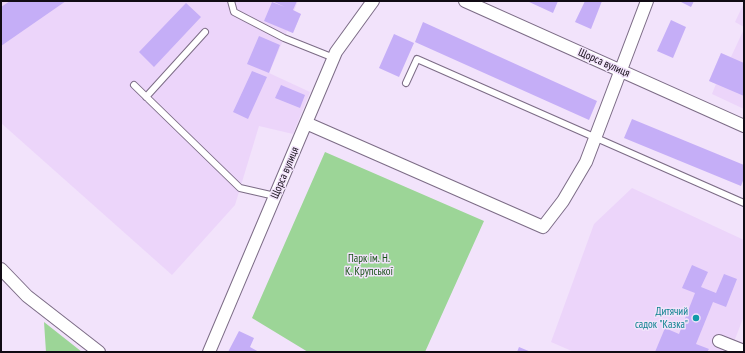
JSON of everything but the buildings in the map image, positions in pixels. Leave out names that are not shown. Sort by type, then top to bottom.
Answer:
[{"type":"street","name":"Щорса вулиця","points":[[209,352],[334,58],[373,1]]},
{"type":"street","name":"Щорса вулиця","points":[[465,1],[744,126]]},
{"type":"street","points":[[306,123],[543,227],[563,202],[586,162],[647,1]]},
{"type":"street","points":[[1,269],[27,296],[99,352]]},
{"type":"street","points":[[718,341],[744,351]]},
{"type":"lane","points":[[231,1],[234,12],[284,38],[334,58]]},
{"type":"lane","points":[[146,97],[205,32]]},
{"type":"lane","points":[[406,83],[417,59],[744,203]]},
{"type":"lane","points":[[134,84],[240,188],[275,196]]},
{"type":"shaded area","points":[[1,1],[298,1],[294,11],[301,14],[293,33],[287,31],[269,73],[310,92],[293,134],[259,126],[235,205],[172,275],[1,123]]},
{"type":"shaded area","points":[[744,3],[744,27],[735,22]]},
{"type":"shaded area","points":[[744,29],[744,109],[712,94],[716,84],[709,81],[721,53],[731,57]]},
{"type":"shaded area","points":[[632,188],[744,240],[744,316],[730,352],[574,352],[551,342],[594,224]]},
{"type":"green space","name":"Парк ім. Н. К. Крупської","points":[[325,152],[484,221],[425,352],[308,352],[252,318]]},
{"type":"green space","points":[[44,322],[82,352],[46,352]]},
{"type":"place","name":"Дитячий садок \"Казка\"","points":[[696,318]]}]
